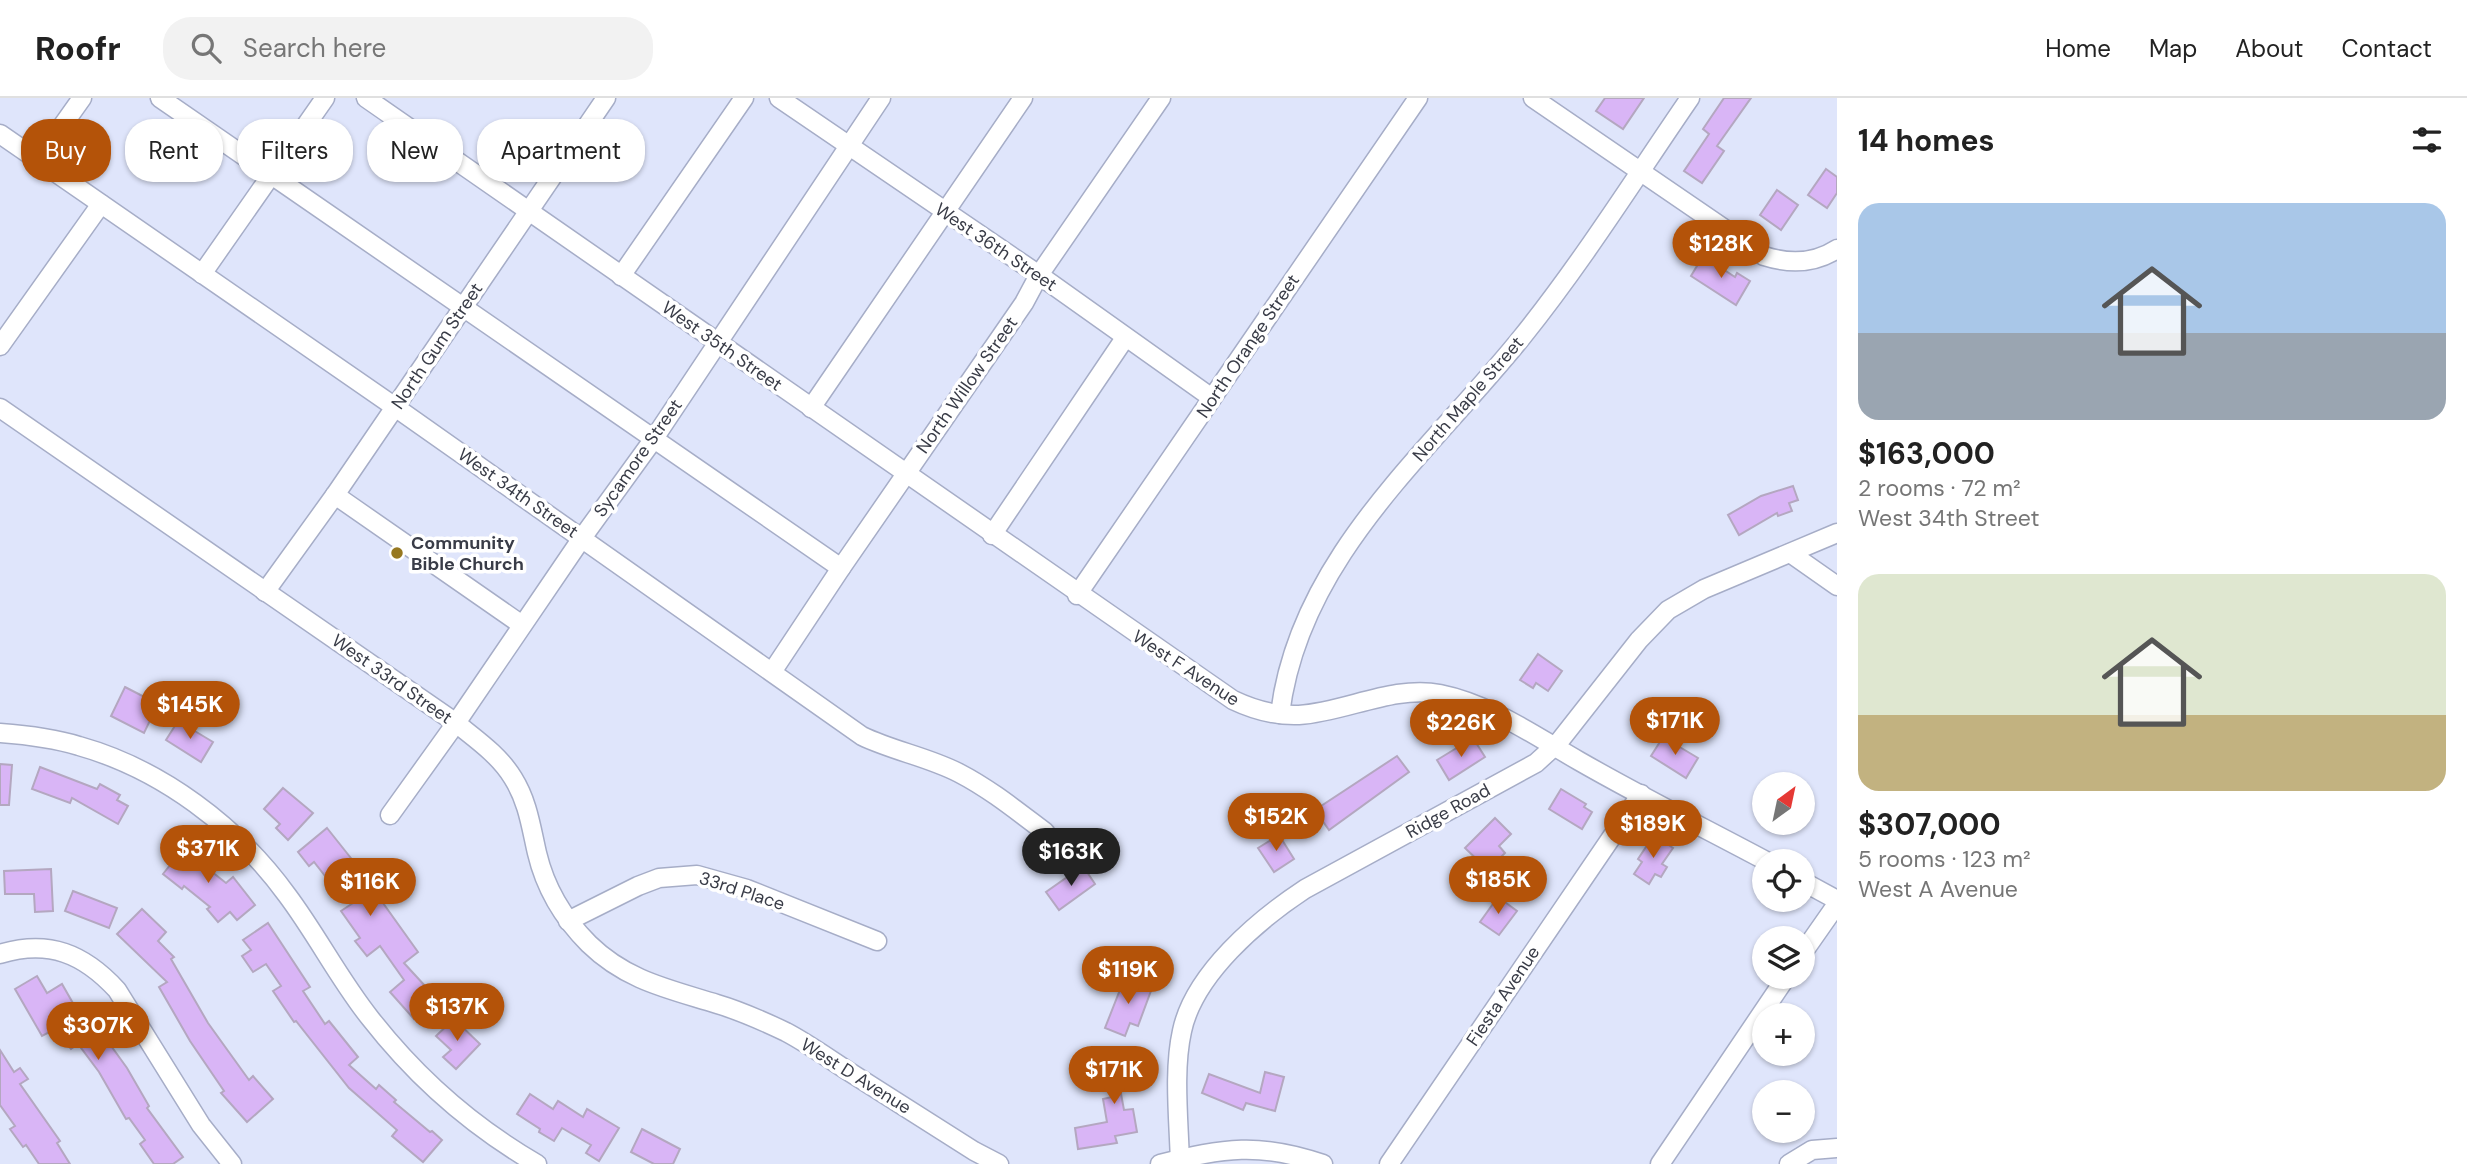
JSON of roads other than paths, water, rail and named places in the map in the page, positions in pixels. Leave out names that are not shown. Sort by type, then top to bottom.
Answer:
[{"type":"street","points":[[67,119],[82,98]]},
{"type":"street","points":[[160,98],[237,151]]},
{"type":"street","points":[[311,119],[325,98]]},
{"type":"street","name":"West 35th Street","points":[[366,98],[1077,595]]},
{"type":"street","name":"North Gum Street","points":[[265,592],[335,495],[606,98]]},
{"type":"street","points":[[621,276],[744,98]]},
{"type":"street","name":"West 36th Street","points":[[779,98],[1039,275],[1212,398]]},
{"type":"street","name":"Sycamore Street","points":[[390,815],[653,440],[881,98]]},
{"type":"street","points":[[810,408],[1023,98]]},
{"type":"street","name":"North Willow Street","points":[[772,673],[1161,98]]},
{"type":"street","name":"North Orange Street","points":[[1077,595],[1418,98]]},
{"type":"street","points":[[1533,98],[1764,256],[1780,261],[1804,262],[1826,255],[1837,248]]},
{"type":"street","name":"North Maple Street","points":[[1280,714],[1283,688],[1300,636],[1332,568],[1359,527],[1523,335],[1572,271],[1690,98]]},
{"type":"street","name":"West 34th Street","points":[[0,134],[21,148]]},
{"type":"street","name":"West 34th Street","points":[[70,182],[862,736],[957,772],[987,789],[1045,832]]},
{"type":"street","points":[[202,274],[267,182]]},
{"type":"street","points":[[282,182],[841,568]]},
{"type":"street","points":[[0,346],[101,204]]},
{"type":"street","points":[[992,535],[1125,338]]},
{"type":"street","name":"West 33rd Street","points":[[0,408],[456,723],[493,753],[513,777],[527,808],[548,885],[568,921],[590,944],[627,972],[649,983],[708,1001]]},
{"type":"street","points":[[335,495],[522,625]]},
{"type":"street","name":"Ridge Road","points":[[1180,1161],[1178,1054],[1181,1033],[1194,998],[1213,969],[1266,918],[1296,895],[1536,763],[1554,746],[1639,640],[1668,610],[1704,589],[1837,533]]},
{"type":"street","points":[[1790,553],[1837,586]]},
{"type":"street","name":"West F Avenue","points":[[1077,595],[1233,700],[1254,709],[1280,714],[1318,712],[1408,693],[1439,694],[1503,718],[1752,853]]},
{"type":"street","points":[[0,733],[42,737],[112,758],[148,775],[222,825],[270,872],[369,1017],[405,1059],[447,1099],[491,1135],[537,1164]]},
{"type":"street","name":"Fiesta Avenue","points":[[1390,1164],[1641,794]]},
{"type":"street","name":"33rd Place","points":[[568,921],[659,878],[697,875],[747,889],[877,941]]},
{"type":"street","points":[[1815,889],[1837,902],[1815,935]]},
{"type":"street","points":[[0,954],[15,949],[57,950],[100,971],[117,990],[208,1135],[232,1164]]},
{"type":"street","points":[[1660,1164],[1778,989]]},
{"type":"street","name":"West D Avenue","points":[[708,1001],[753,1017],[789,1034],[974,1151],[999,1164]]},
{"type":"street","points":[[1160,1164],[1213,1152],[1251,1148],[1288,1153],[1323,1164]]},
{"type":"street","points":[[1789,1164],[1812,1150],[1837,1148]]},
{"type":"place","name":"Community Bible Church","points":[[397,553]]}]
